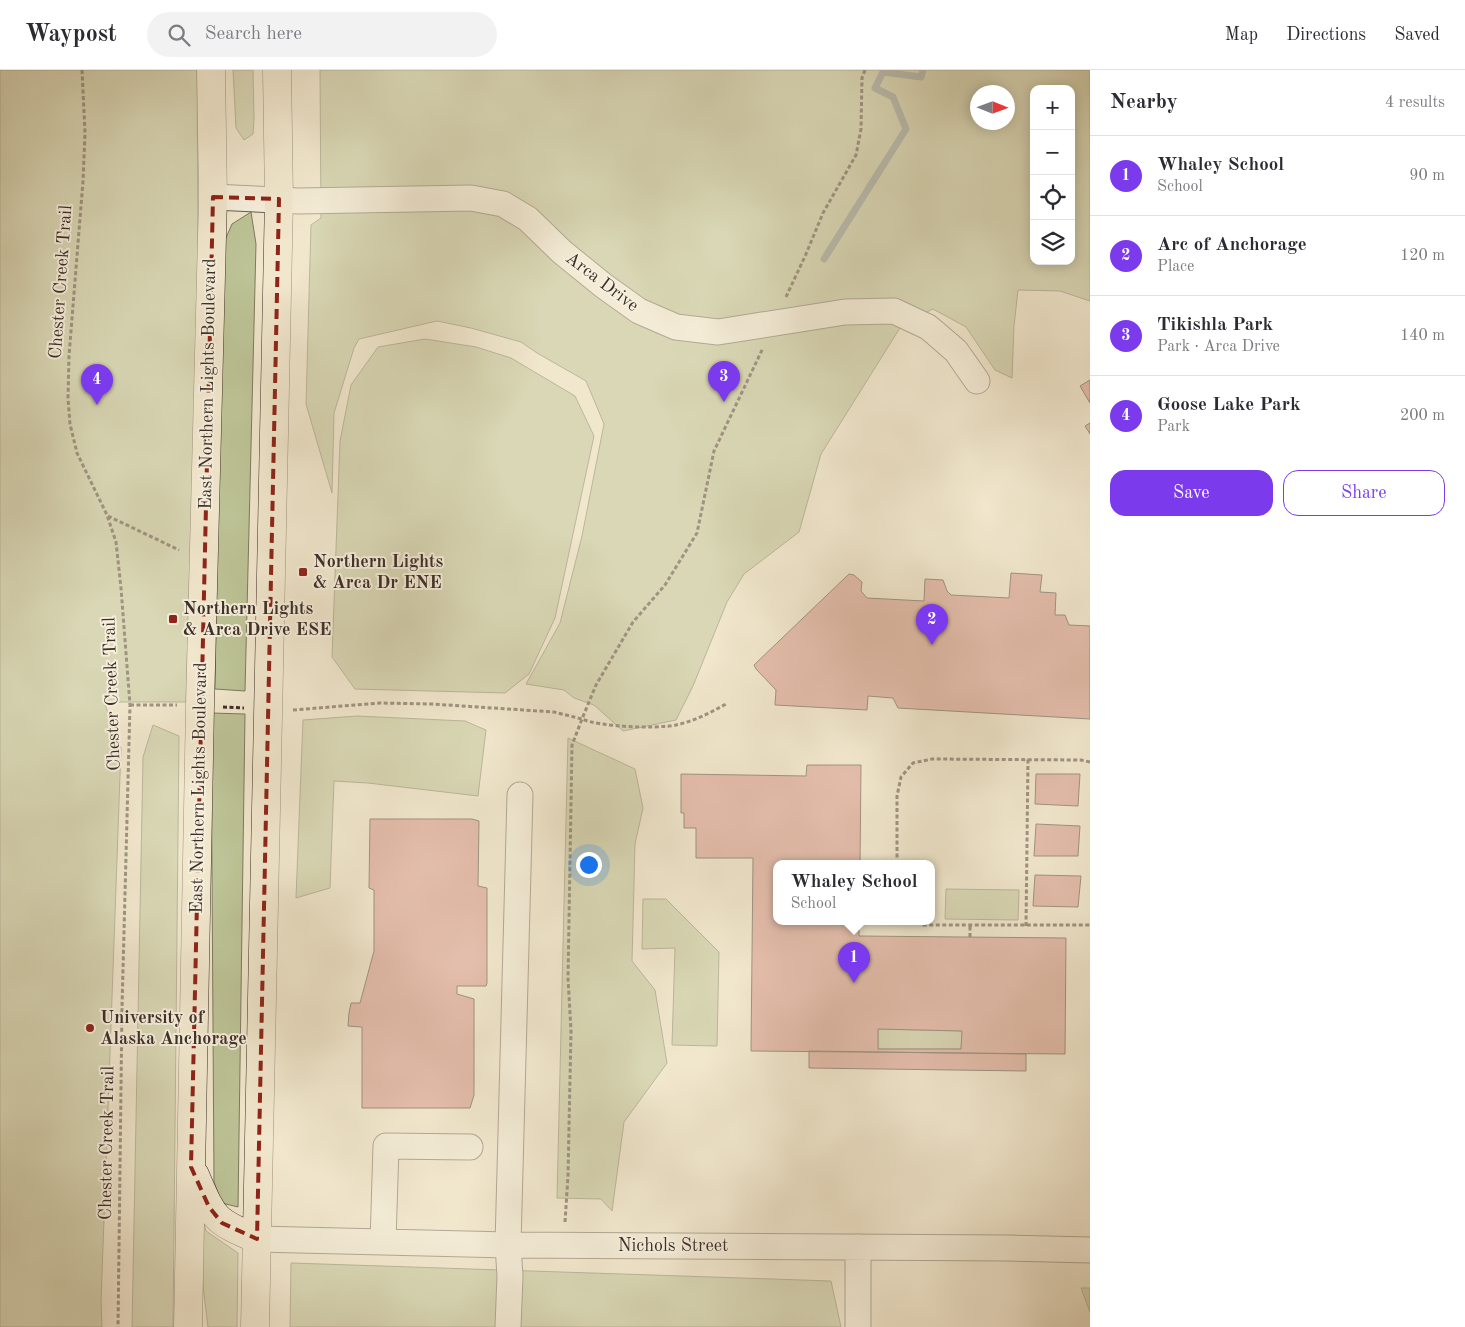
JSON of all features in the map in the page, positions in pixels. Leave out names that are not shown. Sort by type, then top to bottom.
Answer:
[{"type":"main road","name":"East Northern Lights Boulevard","points":[[188,1327],[213,198],[211,70]]},
{"type":"main road","points":[[255,1327],[279,199],[277,70]]},
{"type":"main road","points":[[191,1166],[214,1216],[231,1229],[257,1239]]},
{"type":"street","name":"Arca Drive","points":[[213,198],[299,201],[471,198],[503,204],[528,219],[562,252],[639,311],[676,327],[718,332],[845,312],[894,311],[928,327],[934,332],[956,351],[977,381]]},
{"type":"street","points":[[508,1327],[510,1276],[508,1245],[520,795]]},
{"type":"street","points":[[383,1242],[386,1146],[470,1147]]},
{"type":"street","name":"Nichols Street","points":[[257,1239],[563,1246],[1090,1250]]},
{"type":"street","points":[[858,1247],[858,1327]]},
{"type":"path","name":"Chester Creek Trail","points":[[82,70],[85,133],[84,181],[69,356],[68,398],[70,424],[77,453],[108,515],[116,542],[130,705],[122,1007],[118,1327]]},
{"type":"path","points":[[108,515],[179,549],[178,558]]},
{"type":"path","points":[[563,1246],[568,1176],[571,1030],[568,978],[572,745],[596,685],[633,622],[665,585],[697,533]]},
{"type":"path","points":[[130,705],[174,705],[174,695]]},
{"type":"path","points":[[322,707],[432,704],[554,712],[591,723],[629,727],[674,725],[704,716],[726,704]]},
{"type":"path","points":[[897,860],[897,796],[901,777],[913,763],[932,759],[1081,760],[1090,762]]},
{"type":"path","points":[[1026,926],[1028,759]]},
{"type":"path","points":[[923,925],[1090,925]]},
{"type":"path","points":[[970,926],[970,937]]},
{"type":"highlighted area","points":[[213,197],[279,199],[257,1239],[222,1223],[209,1207],[191,1167]]},
{"type":"green space","points":[[0,70],[197,70],[198,278],[186,702],[104,702],[121,748],[101,1302],[102,1327],[0,1327]]},
{"type":"green space","points":[[233,70],[253,70],[253,134],[244,140],[236,128]]},
{"type":"green space","points":[[320,70],[1090,70],[1090,301],[1060,291],[1018,290],[1014,326],[1012,378],[995,370],[966,327],[933,309],[903,323],[821,454],[799,532],[744,574],[727,602],[693,686],[676,720],[623,731],[594,705],[574,698],[564,690],[526,684],[560,623],[582,536],[604,424],[586,381],[521,342],[437,321],[359,339],[354,348],[334,413],[332,493],[306,404],[311,225],[321,218]]},
{"type":"green space","points":[[251,212],[256,244],[245,691],[215,689],[222,247],[232,224]]},
{"type":"green space","points":[[425,339],[476,347],[511,358],[575,396],[594,436],[555,618],[529,674],[505,693],[355,689],[332,657],[340,441],[351,385],[378,347]]},
{"type":"green space","points":[[211,713],[245,714],[238,1207],[222,1203],[214,1182]]},
{"type":"green space","points":[[357,716],[465,721],[486,730],[478,796],[368,783],[334,781],[330,888],[296,898],[303,720]]},
{"type":"green space","points":[[153,725],[179,736],[173,1327],[132,1327],[143,757]]},
{"type":"green space","points":[[568,738],[635,769],[643,808],[635,844],[632,961],[655,990],[667,1063],[624,1122],[612,1211],[601,1199],[557,1198]]},
{"type":"green space","points":[[946,889],[1019,890],[1018,920],[945,919]]},
{"type":"green space","points":[[643,899],[666,899],[719,952],[717,1046],[672,1045],[675,948],[642,949]]},
{"type":"green space","points":[[878,1029],[962,1031],[961,1049],[878,1049]]},
{"type":"green space","points":[[201,1214],[206,1231],[238,1253],[237,1327],[208,1327],[203,1286]]},
{"type":"green space","points":[[291,1263],[831,1281],[841,1327],[290,1327]]},
{"type":"green space","points":[[1081,1288],[1090,1288],[1090,1312]]},
{"type":"building","points":[[1090,380],[1090,403],[1080,386]]},
{"type":"building","points":[[1090,423],[1090,434],[1085,426]]},
{"type":"building","points":[[1011,573],[1042,575],[1040,592],[1056,593],[1055,615],[1065,615],[1069,625],[1090,626],[1090,719],[898,708],[893,698],[868,696],[867,710],[775,705],[776,690],[754,665],[849,574],[854,575],[862,582],[861,591],[867,598],[924,601],[925,579],[943,580],[947,591],[951,595],[1009,598]]},
{"type":"building","points":[[807,765],[861,765],[860,860],[773,860],[773,925],[859,925],[859,936],[1066,938],[1065,1054],[751,1051],[753,858],[696,858],[696,828],[684,828],[684,813],[681,813],[681,774],[806,776]],"holes":[[[878,1029],[962,1031],[961,1049],[878,1049]]]},
{"type":"building","points":[[1036,774],[1080,774],[1078,806],[1035,804]]},
{"type":"building","points":[[370,819],[472,819],[479,821],[478,886],[487,888],[487,983],[486,986],[457,986],[457,994],[474,999],[474,1095],[470,1108],[362,1108],[362,1027],[348,1026],[351,1003],[360,1003],[374,951],[374,890],[369,888]]},
{"type":"building","points":[[1036,824],[1080,826],[1078,856],[1034,856]]},
{"type":"building","points":[[1035,875],[1081,876],[1078,907],[1033,906]]},
{"type":"building","points":[[809,1051],[1026,1054],[1026,1071],[809,1068]]},
{"type":"waterway","points":[[824,259],[906,129],[893,97],[875,88],[883,72],[921,77],[923,70]]},
{"type":"place","name":"Tikishla Park","points":[[724,402]]},
{"type":"place","name":"Goose Lake Park","points":[[97,405]]},
{"type":"place","name":"Northern Lights & Arca Dr ENE","points":[[303,572]]},
{"type":"place","name":"Northern Lights & Arca Drive ESE","points":[[173,619]]},
{"type":"place","name":"Arc of Anchorage","points":[[932,645]]},
{"type":"place","name":"Whaley School","points":[[854,983]]},
{"type":"place","name":"University of Alaska Anchorage","points":[[90,1028]]}]
